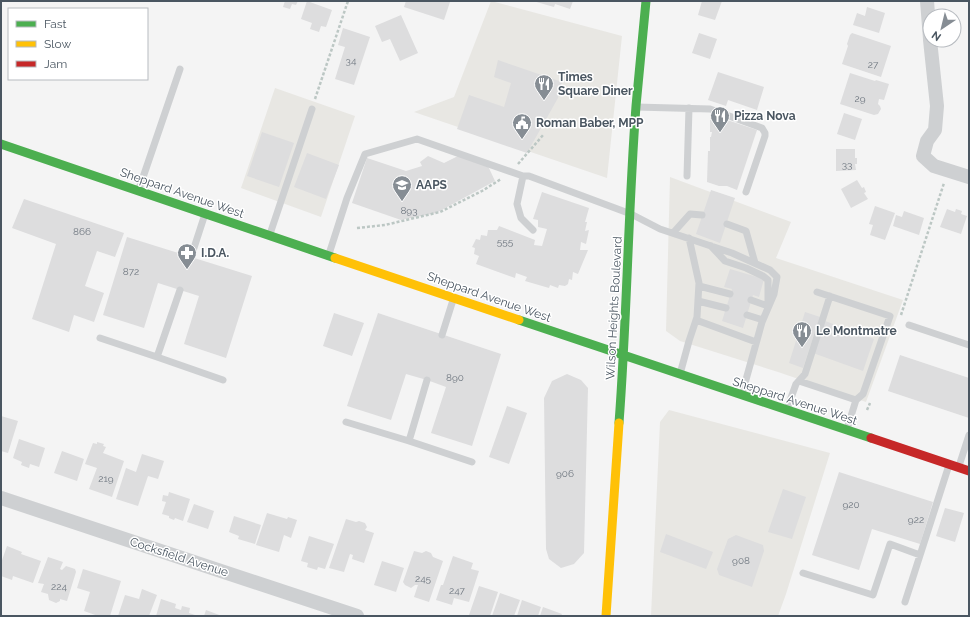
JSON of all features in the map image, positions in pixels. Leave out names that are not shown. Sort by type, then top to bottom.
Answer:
[{"type":"main road","name":"Wilson Heights Boulevard","points":[[606,616],[624,356],[636,107],[646,1]]},
{"type":"main road","name":"Sheppard Avenue West","points":[[1,144],[680,375],[969,471]]},
{"type":"street","points":[[931,48],[938,106],[935,130],[927,141],[923,156],[934,166],[969,177]]},
{"type":"street","name":"Cocksfield Avenue","points":[[1,498],[357,616]]},
{"type":"lane","points":[[138,191],[180,69]]},
{"type":"lane","points":[[636,107],[710,109],[760,127],[764,130],[765,136],[746,192]]},
{"type":"lane","points":[[687,176],[689,108]]},
{"type":"lane","points":[[270,236],[312,109]]},
{"type":"lane","points":[[329,256],[347,198],[365,154],[417,139],[523,176],[529,176],[631,214],[660,229],[732,253],[770,270],[777,277],[774,294],[763,320],[741,395]]},
{"type":"lane","points":[[523,176],[517,204],[521,218],[533,230]]},
{"type":"lane","points":[[191,257],[205,214]]},
{"type":"lane","points":[[673,233],[690,214],[702,215]]},
{"type":"lane","points":[[727,224],[746,231],[755,263]]},
{"type":"lane","points":[[680,375],[696,320],[699,286],[688,238]]},
{"type":"lane","points":[[710,246],[725,261],[746,268],[768,280],[768,306]]},
{"type":"lane","points":[[699,286],[730,294]]},
{"type":"lane","points":[[158,357],[180,290]]},
{"type":"lane","points":[[817,292],[890,316],[863,394],[856,400],[846,430]]},
{"type":"lane","points":[[787,410],[796,384],[805,374],[830,296]]},
{"type":"lane","points":[[442,335],[454,298]]},
{"type":"lane","points":[[751,300],[768,306]]},
{"type":"lane","points":[[698,301],[726,308]]},
{"type":"lane","points":[[746,315],[763,320]]},
{"type":"lane","points":[[696,320],[756,342]]},
{"type":"lane","points":[[909,325],[969,345]]},
{"type":"lane","points":[[100,338],[223,380]]},
{"type":"lane","points":[[409,441],[427,380]]},
{"type":"lane","points":[[799,381],[856,400]]},
{"type":"lane","points":[[346,422],[472,462]]},
{"type":"lane","points":[[905,602],[920,555],[954,466],[969,435]]},
{"type":"lane","points":[[803,573],[873,595],[890,544],[920,555]]},
{"type":"path","points":[[312,109],[348,1]]},
{"type":"path","points":[[357,228],[385,225],[440,212],[482,192],[510,171],[531,150],[544,134]]},
{"type":"path","points":[[899,322],[949,170]]},
{"type":"path","points":[[867,410],[870,402]]},
{"type":"shaded area","points":[[491,1],[622,36],[607,178],[414,112],[454,97]]},
{"type":"shaded area","points":[[275,88],[355,116],[321,217],[241,188]]},
{"type":"shaded area","points":[[670,177],[791,222],[776,258],[903,300],[866,402],[680,341],[666,331]]},
{"type":"shaded area","points":[[669,410],[830,453],[778,616],[651,616],[660,422]]},
{"type":"building","points":[[285,1],[298,1],[296,5],[292,4],[290,9],[283,7]]},
{"type":"building","points":[[307,1],[332,10],[326,27],[321,26],[319,32],[310,29],[312,23],[301,19]]},
{"type":"building","points":[[406,1],[450,2],[444,20],[404,7]]},
{"type":"building","points":[[533,1],[573,1],[570,9],[555,4],[554,7]]},
{"type":"building","points":[[702,1],[722,1],[715,20],[698,15]]},
{"type":"building","points":[[867,7],[885,13],[879,33],[853,25],[857,13],[865,16]]},
{"type":"building","points":[[401,15],[418,53],[400,61],[390,39],[382,42],[375,26]]},
{"type":"building","points":[[343,28],[370,37],[354,85],[335,79],[345,47],[338,45]]},
{"type":"building","points":[[699,33],[717,39],[710,59],[692,53]]},
{"type":"building","points":[[852,33],[891,46],[881,77],[842,64],[848,46],[847,44]]},
{"type":"building","points":[[498,60],[562,82],[558,98],[527,153],[457,129],[469,95],[504,107],[511,83],[494,77]]},
{"type":"building","points":[[718,72],[764,87],[757,110],[728,100],[726,106],[708,100]]},
{"type":"building","points":[[850,73],[889,84],[884,100],[879,99],[878,104],[881,109],[878,114],[874,115],[840,104]]},
{"type":"building","points":[[844,113],[862,119],[855,140],[837,134]]},
{"type":"building","points":[[712,115],[757,130],[737,190],[727,186],[719,186],[707,182],[708,151],[710,151],[710,137],[712,132],[710,132],[710,120],[712,120]]},
{"type":"building","points":[[262,132],[294,143],[279,187],[247,176]]},
{"type":"building","points":[[836,149],[855,149],[855,158],[857,158],[857,164],[855,164],[856,170],[836,171]]},
{"type":"building","points":[[307,153],[339,165],[326,199],[294,187]]},
{"type":"building","points":[[428,156],[444,163],[458,156],[488,166],[495,181],[436,213],[401,220],[352,203],[367,158],[406,171],[422,166],[420,162]]},
{"type":"building","points":[[857,180],[862,188],[864,187],[866,192],[864,193],[868,199],[851,208],[841,189]]},
{"type":"building","points":[[711,190],[735,198],[720,243],[696,234]]},
{"type":"building","points":[[542,192],[589,208],[585,222],[587,222],[585,231],[589,230],[586,244],[581,242],[580,250],[588,250],[578,274],[573,272],[572,280],[569,279],[568,284],[565,286],[559,285],[558,288],[550,285],[549,288],[525,281],[527,277],[516,273],[515,278],[476,264],[479,256],[474,254],[475,248],[472,247],[476,239],[480,240],[481,235],[487,236],[488,230],[497,230],[499,226],[535,240],[534,245],[542,246],[547,229],[538,227],[538,220],[533,219]]},
{"type":"building","points":[[24,199],[124,233],[115,257],[97,251],[85,286],[104,293],[94,322],[74,315],[69,332],[32,319],[56,244],[12,228]]},
{"type":"building","points":[[875,206],[895,213],[885,240],[870,235],[873,225],[869,224]]},
{"type":"building","points":[[947,209],[955,212],[956,209],[962,211],[961,214],[967,216],[961,234],[940,227]]},
{"type":"building","points":[[904,211],[924,218],[919,235],[893,226],[896,215],[902,217]]},
{"type":"building","points":[[127,237],[252,276],[226,358],[184,344],[199,296],[158,283],[144,328],[103,315]]},
{"type":"building","points":[[730,269],[764,279],[759,297],[753,295],[743,328],[722,321],[732,289],[724,287]]},
{"type":"building","points":[[805,312],[820,317],[803,368],[789,363]]},
{"type":"building","points":[[334,313],[364,323],[352,356],[323,346]]},
{"type":"building","points":[[378,313],[501,354],[472,446],[431,433],[446,387],[427,380],[406,374],[391,420],[347,406]]},
{"type":"building","points":[[825,321],[874,339],[863,371],[813,353]]},
{"type":"building","points":[[900,355],[969,378],[969,418],[888,391]]},
{"type":"building","points":[[567,374],[581,380],[588,388],[584,553],[574,564],[561,568],[549,559],[546,549],[544,398],[552,381]]},
{"type":"building","points":[[507,406],[527,413],[509,464],[489,457]]},
{"type":"building","points":[[1,416],[18,421],[8,453],[1,451]]},
{"type":"building","points":[[19,439],[45,448],[39,467],[30,464],[29,468],[21,465],[22,462],[13,458]]},
{"type":"building","points":[[97,442],[104,444],[103,446],[106,447],[103,453],[124,461],[112,497],[89,489],[97,468],[85,464],[93,443],[97,444]]},
{"type":"building","points":[[62,451],[84,459],[77,481],[54,473]]},
{"type":"building","points":[[142,454],[164,461],[158,479],[148,476],[138,506],[116,499],[126,468],[136,472]]},
{"type":"building","points":[[839,472],[933,502],[920,544],[872,529],[859,570],[812,555]]},
{"type":"building","points":[[783,489],[806,497],[792,539],[768,532]]},
{"type":"building","points":[[169,492],[190,499],[183,521],[175,518],[174,520],[169,518],[169,516],[162,514],[166,502],[162,501],[163,495],[168,496]]},
{"type":"building","points":[[194,504],[214,511],[208,529],[187,522]]},
{"type":"building","points":[[945,508],[964,513],[955,542],[936,536]]},
{"type":"building","points":[[267,513],[287,519],[288,517],[297,520],[291,538],[284,535],[279,552],[256,545]]},
{"type":"building","points":[[234,516],[261,525],[255,544],[238,539],[239,536],[229,532]]},
{"type":"building","points":[[346,519],[365,523],[367,527],[365,530],[374,533],[364,563],[352,559],[353,555],[350,554],[344,572],[329,568]]},
{"type":"building","points":[[666,534],[713,552],[706,569],[660,552]]},
{"type":"building","points":[[736,535],[763,545],[764,551],[752,587],[719,575],[717,569],[728,539]]},
{"type":"building","points":[[309,536],[334,544],[325,569],[318,567],[317,570],[307,567],[308,563],[301,561]]},
{"type":"building","points":[[7,546],[22,552],[21,554],[41,561],[33,583],[13,576],[12,580],[1,576],[1,563]]},
{"type":"building","points":[[414,551],[422,553],[426,551],[431,553],[433,557],[443,561],[429,602],[414,597],[418,585],[411,588],[403,582]]},
{"type":"building","points":[[453,556],[473,563],[471,569],[479,571],[469,602],[454,598],[452,605],[436,600]]},
{"type":"building","points":[[48,557],[63,562],[60,569],[62,570],[66,566],[75,569],[76,572],[67,601],[60,599],[60,601],[56,603],[49,600],[48,594],[41,592],[44,584],[38,583]]},
{"type":"building","points":[[382,561],[404,568],[396,592],[374,585]]},
{"type":"building","points":[[83,569],[121,581],[110,616],[98,616],[84,611],[90,592],[77,588]]},
{"type":"building","points":[[479,586],[498,592],[490,616],[469,615]]},
{"type":"building","points":[[142,589],[157,595],[149,616],[118,616],[125,595],[139,599]]},
{"type":"building","points":[[500,593],[520,600],[514,616],[492,616]]},
{"type":"building","points":[[161,599],[176,604],[175,608],[181,610],[182,606],[190,608],[189,613],[198,616],[156,616]]},
{"type":"building","points":[[522,600],[541,607],[538,616],[517,616]]},
{"type":"building","points":[[543,607],[562,614],[561,616],[540,616]]},
{"type":"building","points":[[206,610],[222,616],[204,616]]},
{"type":"traffic: fast","points":[[619,423],[633,146],[646,1]]},
{"type":"traffic: fast","points":[[1,144],[335,258]]},
{"type":"traffic: fast","points":[[519,320],[871,438]]},
{"type":"traffic: slow","points":[[335,258],[519,320]]},
{"type":"traffic: slow","points":[[606,616],[619,423]]},
{"type":"traffic: jam","points":[[871,438],[969,471]]},
{"type":"place","name":"Times Square Diner","points":[[544,101]]},
{"type":"place","name":"Pizza Nova","points":[[720,133]]},
{"type":"place","name":"Roman Baber, MPP","points":[[522,140]]},
{"type":"place","name":"AAPS","points":[[402,202]]},
{"type":"place","name":"I.D.A.","points":[[187,270]]},
{"type":"place","name":"Le Montmatre","points":[[802,348]]}]
